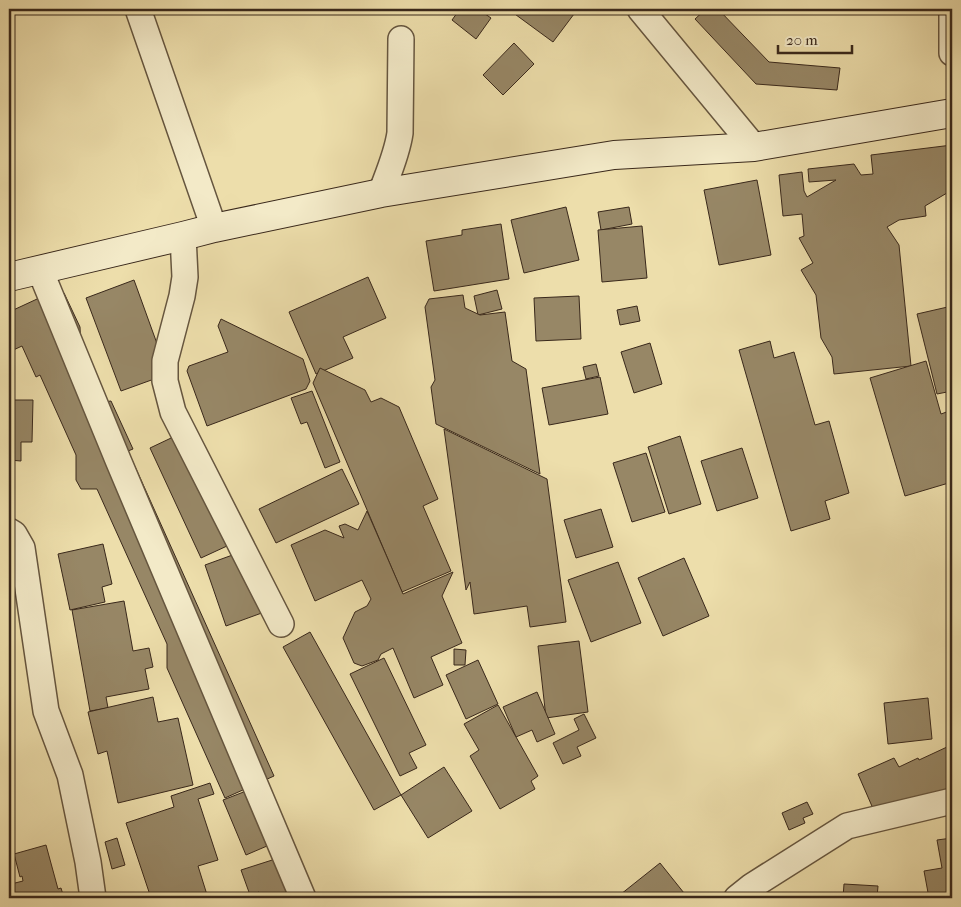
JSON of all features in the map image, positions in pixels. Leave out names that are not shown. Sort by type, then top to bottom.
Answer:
[{"type":"main road","points":[[9,277],[214,228],[381,193],[614,155],[754,147],[952,113]]},
{"type":"street","points":[[138,9],[214,228]]},
{"type":"street","points":[[640,9],[754,147]]},
{"type":"street","points":[[952,9],[952,53]]},
{"type":"street","points":[[381,193],[398,145],[400,133],[402,38]]},
{"type":"street","points":[[183,236],[185,277],[165,361],[165,381],[173,412],[281,624]]},
{"type":"street","points":[[40,270],[303,898]]},
{"type":"street","points":[[9,531],[14,534],[22,548],[46,711],[70,775],[88,862],[93,898]]},
{"type":"street","points":[[737,898],[752,886],[847,826],[952,801]]},
{"type":"building","points":[[460,9],[478,9],[491,18],[476,39],[452,20]]},
{"type":"building","points":[[508,9],[568,9],[574,14],[553,42]]},
{"type":"building","points":[[706,9],[718,9],[769,62],[840,68],[837,90],[756,84],[695,19]]},
{"type":"building","points":[[514,43],[534,64],[503,95],[483,75]]},
{"type":"building","points":[[952,145],[952,190],[925,206],[926,216],[899,220],[887,227],[899,245],[911,366],[834,374],[832,357],[821,338],[816,295],[801,270],[813,263],[799,238],[804,236],[802,214],[783,216],[779,175],[802,172],[804,191],[807,197],[836,180],[809,182],[808,169],[854,164],[861,175],[873,174],[871,155]]},
{"type":"building","points":[[757,180],[771,255],[719,265],[704,190]]},
{"type":"building","points":[[566,207],[579,260],[524,273],[511,220]]},
{"type":"building","points":[[629,207],[632,224],[601,230],[598,212]]},
{"type":"building","points":[[501,224],[509,279],[434,291],[426,241],[462,235],[462,230]]},
{"type":"building","points":[[642,226],[647,278],[602,282],[598,230]]},
{"type":"building","points":[[368,277],[386,318],[343,337],[353,358],[316,374],[289,312]]},
{"type":"building","points":[[134,280],[168,374],[121,391],[86,298]]},
{"type":"building","points":[[497,290],[502,309],[478,315],[474,296]]},
{"type":"building","points":[[50,293],[64,293],[80,327],[81,350],[104,402],[111,401],[133,449],[128,451],[274,776],[225,798],[167,668],[167,644],[97,489],[81,489],[76,480],[76,455],[40,375],[36,377],[22,346],[9,352],[9,312]]},
{"type":"building","points":[[463,295],[465,308],[480,315],[505,312],[512,361],[526,369],[540,474],[436,424],[431,387],[435,380],[425,307],[429,299]]},
{"type":"building","points":[[579,296],[581,339],[536,341],[534,298]]},
{"type":"building","points":[[637,306],[640,321],[620,325],[617,310]]},
{"type":"building","points":[[952,306],[952,391],[937,394],[917,314]]},
{"type":"building","points":[[221,319],[303,359],[310,381],[306,389],[207,426],[187,371],[189,366],[228,352],[218,326]]},
{"type":"building","points":[[770,341],[774,358],[794,352],[815,425],[829,421],[849,493],[825,501],[830,519],[791,531],[739,350]]},
{"type":"building","points":[[650,343],[662,384],[634,393],[621,352]]},
{"type":"building","points":[[926,361],[941,414],[952,410],[952,482],[905,496],[870,378]]},
{"type":"building","points":[[596,364],[599,376],[586,379],[583,367]]},
{"type":"building","points":[[320,368],[365,390],[371,402],[381,398],[399,407],[438,499],[423,506],[451,571],[402,592],[313,383]]},
{"type":"building","points":[[600,377],[608,414],[549,425],[542,388]]},
{"type":"building","points":[[312,391],[340,462],[325,468],[307,422],[301,424],[291,398]]},
{"type":"building","points":[[9,400],[33,400],[32,442],[21,442],[21,461],[9,460]]},
{"type":"building","points":[[444,429],[547,479],[566,622],[530,627],[527,606],[474,614],[470,582],[466,590]]},
{"type":"building","points":[[188,430],[240,540],[201,558],[150,448]]},
{"type":"building","points":[[680,436],[701,504],[669,514],[648,447]]},
{"type":"building","points":[[742,448],[758,498],[717,511],[701,461]]},
{"type":"building","points":[[646,453],[665,512],[632,522],[613,463]]},
{"type":"building","points":[[342,469],[359,504],[276,543],[259,509]]},
{"type":"building","points":[[601,509],[613,547],[576,558],[564,520]]},
{"type":"building","points":[[367,511],[403,594],[453,572],[442,596],[462,643],[431,657],[443,685],[414,698],[393,648],[381,654],[378,660],[362,666],[354,663],[343,638],[355,612],[367,606],[371,599],[362,580],[315,601],[291,545],[325,530],[344,538],[339,526],[345,524],[358,530]]},
{"type":"building","points":[[103,544],[112,584],[102,587],[105,602],[70,610],[58,554]]},
{"type":"building","points":[[249,549],[270,610],[226,626],[205,565]]},
{"type":"building","points":[[684,558],[709,616],[663,636],[638,578]]},
{"type":"building","points":[[618,562],[641,623],[591,642],[568,580]]},
{"type":"building","points":[[124,601],[133,651],[149,648],[153,667],[145,669],[149,689],[106,697],[108,708],[90,711],[72,610]]},
{"type":"building","points":[[310,632],[401,795],[374,810],[283,647]]},
{"type":"building","points":[[579,641],[588,712],[546,718],[538,646]]},
{"type":"building","points":[[454,649],[466,650],[465,665],[454,665]]},
{"type":"building","points":[[384,658],[426,745],[409,753],[417,768],[400,776],[350,674]]},
{"type":"building","points":[[478,660],[498,704],[466,719],[446,675]]},
{"type":"building","points":[[537,692],[555,734],[537,742],[532,730],[516,737],[503,707]]},
{"type":"building","points":[[153,697],[158,722],[178,718],[193,785],[118,803],[107,751],[98,754],[88,712]]},
{"type":"building","points":[[928,698],[932,739],[888,744],[884,703]]},
{"type":"building","points":[[498,705],[538,776],[531,781],[535,789],[500,809],[470,756],[479,750],[464,724]]},
{"type":"building","points":[[584,714],[596,738],[577,747],[581,756],[563,764],[553,743],[579,730],[574,719]]},
{"type":"building","points":[[947,747],[952,759],[952,804],[881,827],[858,774],[894,758],[899,767]]},
{"type":"building","points":[[444,767],[472,811],[428,838],[401,795]]},
{"type":"building","points":[[210,783],[214,794],[198,799],[218,860],[198,866],[208,898],[151,898],[126,823],[174,807],[171,796]]},
{"type":"building","points":[[259,786],[281,840],[246,855],[223,800]]},
{"type":"building","points":[[807,802],[813,814],[803,818],[805,823],[789,830],[782,813]]},
{"type":"building","points":[[117,838],[125,865],[112,869],[105,842]]},
{"type":"building","points":[[952,838],[952,898],[929,898],[924,871],[942,868],[937,840]]},
{"type":"building","points":[[46,845],[58,889],[61,888],[64,898],[23,898],[22,895],[14,897],[11,884],[23,881],[22,876],[20,877],[14,854]]},
{"type":"building","points":[[291,854],[306,898],[261,898],[259,892],[250,895],[241,870]]},
{"type":"building","points":[[660,863],[688,898],[616,898]]},
{"type":"building","points":[[844,884],[878,886],[877,898],[843,898]]}]
